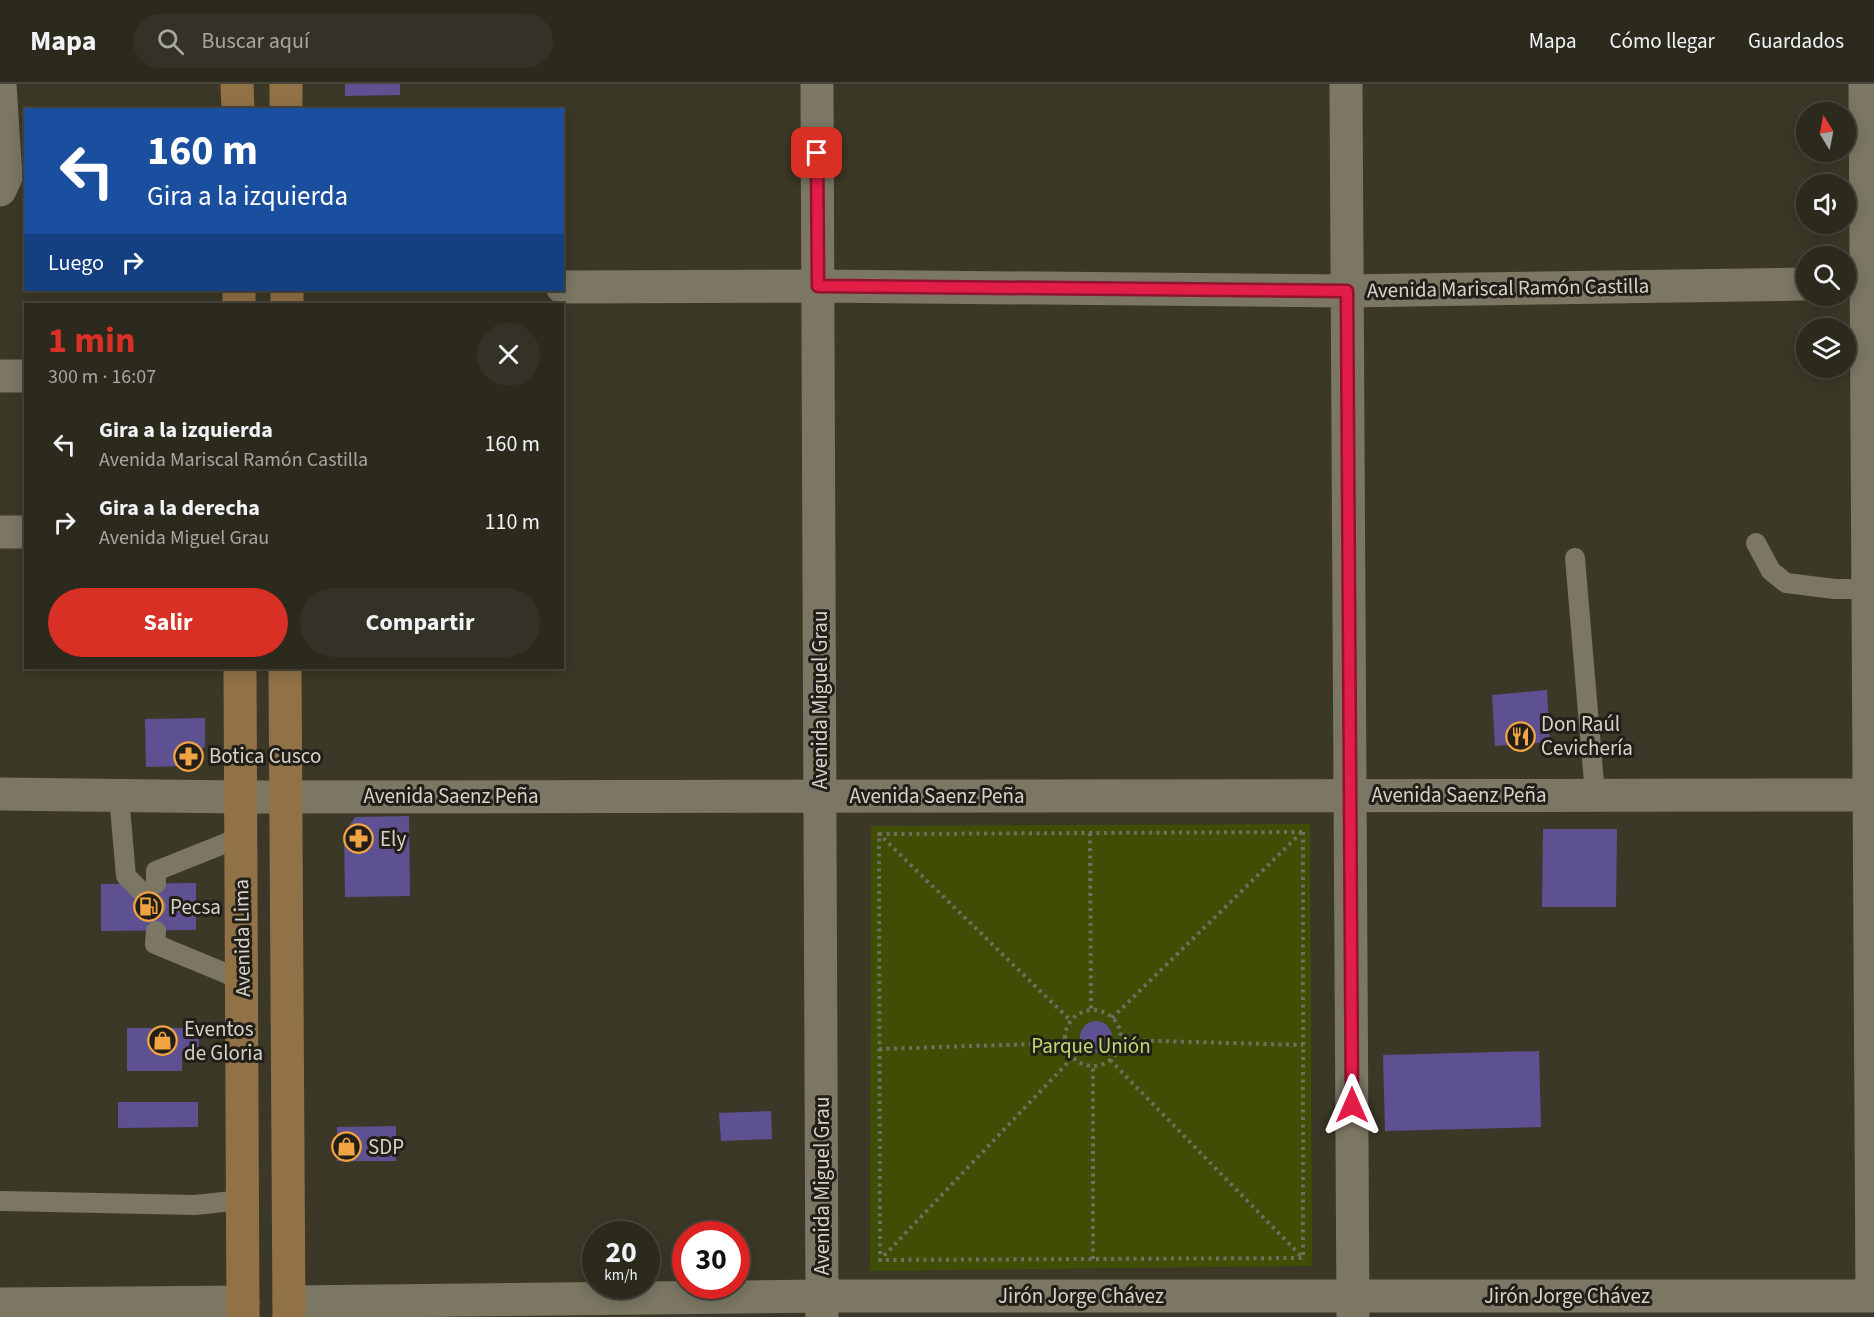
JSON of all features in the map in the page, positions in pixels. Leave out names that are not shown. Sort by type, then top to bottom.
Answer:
[{"type":"main road","points":[[237,84],[238,108]]},
{"type":"main road","points":[[286,84],[286,108]]},
{"type":"main road","name":"Avenida Lima","points":[[240,669],[243,1310]]},
{"type":"main road","name":"Avenida Lima","points":[[285,669],[289,1310]]},
{"type":"street","points":[[0,84],[6,177],[0,190]]},
{"type":"street","name":"Avenida Miguel Grau","points":[[817,84],[822,1307]]},
{"type":"street","points":[[1346,84],[1353,1307]]},
{"type":"street","points":[[1865,84],[1861,283],[1872,795],[1873,1296]]},
{"type":"street","name":"Avenida Mariscal Ramón Castilla","points":[[564,287],[818,286],[1347,291],[1796,284]]},
{"type":"street","points":[[0,376],[24,376]]},
{"type":"street","points":[[0,532],[24,532]]},
{"type":"street","name":"Avenida Saenz Peña","points":[[0,795],[240,797],[1872,795]]},
{"type":"street","name":"Jirón Jorge Chávez","points":[[289,1310],[1353,1307],[1873,1296]]},
{"type":"street","points":[[17,1308],[243,1310]]},
{"type":"lane","points":[[1756,543],[1771,571],[1785,583],[1835,589],[1866,589]]},
{"type":"lane","points":[[1575,558],[1595,795]]},
{"type":"lane","points":[[119,796],[126,876],[156,906]]},
{"type":"lane","points":[[156,884],[156,871],[241,837]]},
{"type":"lane","points":[[156,931],[155,944],[242,980]]},
{"type":"lane","points":[[2,1201],[195,1205],[243,1200]]},
{"type":"path","points":[[1112,1018],[1302,832],[1311,826]]},
{"type":"path","points":[[869,828],[879,834],[1071,1021]]},
{"type":"path","points":[[879,834],[1302,832]]},
{"type":"path","points":[[1302,832],[1303,1258]]},
{"type":"path","points":[[1090,833],[1091,1010]]},
{"type":"path","points":[[879,834],[880,1260]]},
{"type":"path","points":[[1091,1010],[1100,1010],[1112,1018],[1120,1028],[1121,1040],[1116,1053],[1110,1060],[1093,1065],[1084,1064],[1074,1057],[1066,1043],[1065,1034],[1071,1021],[1082,1012],[1091,1010]]},
{"type":"path","points":[[1121,1040],[1303,1045]]},
{"type":"path","points":[[879,1049],[1066,1043]]},
{"type":"path","points":[[871,1266],[880,1260],[1074,1057]]},
{"type":"path","points":[[1110,1060],[1311,1265]]},
{"type":"path","points":[[1093,1065],[1093,1259]]},
{"type":"path","points":[[880,1260],[1303,1258]]},
{"type":"green space","name":"Parque Unión","points":[[1310,824],[1312,1266],[870,1271],[871,826]]},
{"type":"building","points":[[345,84],[400,84],[400,95],[345,96]]},
{"type":"building","points":[[1547,690],[1550,742],[1495,746],[1492,695]]},
{"type":"building","points":[[205,718],[205,746],[190,766],[146,767],[145,719]]},
{"type":"building","points":[[409,816],[410,896],[345,897],[344,834],[355,817]]},
{"type":"building","points":[[1543,829],[1617,829],[1616,907],[1542,907]]},
{"type":"building","name":"Pecsa","points":[[196,883],[196,930],[101,931],[101,884]]},
{"type":"building","points":[[1096,1021],[1107,1026],[1112,1037],[1107,1048],[1096,1053],[1085,1048],[1080,1037],[1085,1026]]},
{"type":"building","name":"Eventos de Gloria","points":[[127,1028],[199,1028],[199,1054],[182,1054],[182,1071],[127,1071]]},
{"type":"building","points":[[1539,1051],[1541,1127],[1385,1131],[1383,1055]]},
{"type":"building","points":[[118,1102],[198,1102],[198,1127],[118,1128]]},
{"type":"building","points":[[771,1111],[772,1139],[721,1141],[719,1113]]},
{"type":"building","points":[[396,1126],[396,1161],[337,1161],[337,1127]]},
{"type":"place","name":"Don Raúl Cevichería","points":[[1520,736]]},
{"type":"place","name":"Botica Cusco","points":[[188,756]]},
{"type":"place","name":"Ely","points":[[359,839]]},
{"type":"place","name":"Pecsa","points":[[149,907]]},
{"type":"place","name":"Eventos de Gloria","points":[[163,1041]]},
{"type":"place","name":"SDP","points":[[347,1147]]},
{"type":"route","points":[[817,153],[818,286],[1347,291],[1352,1105]]}]
